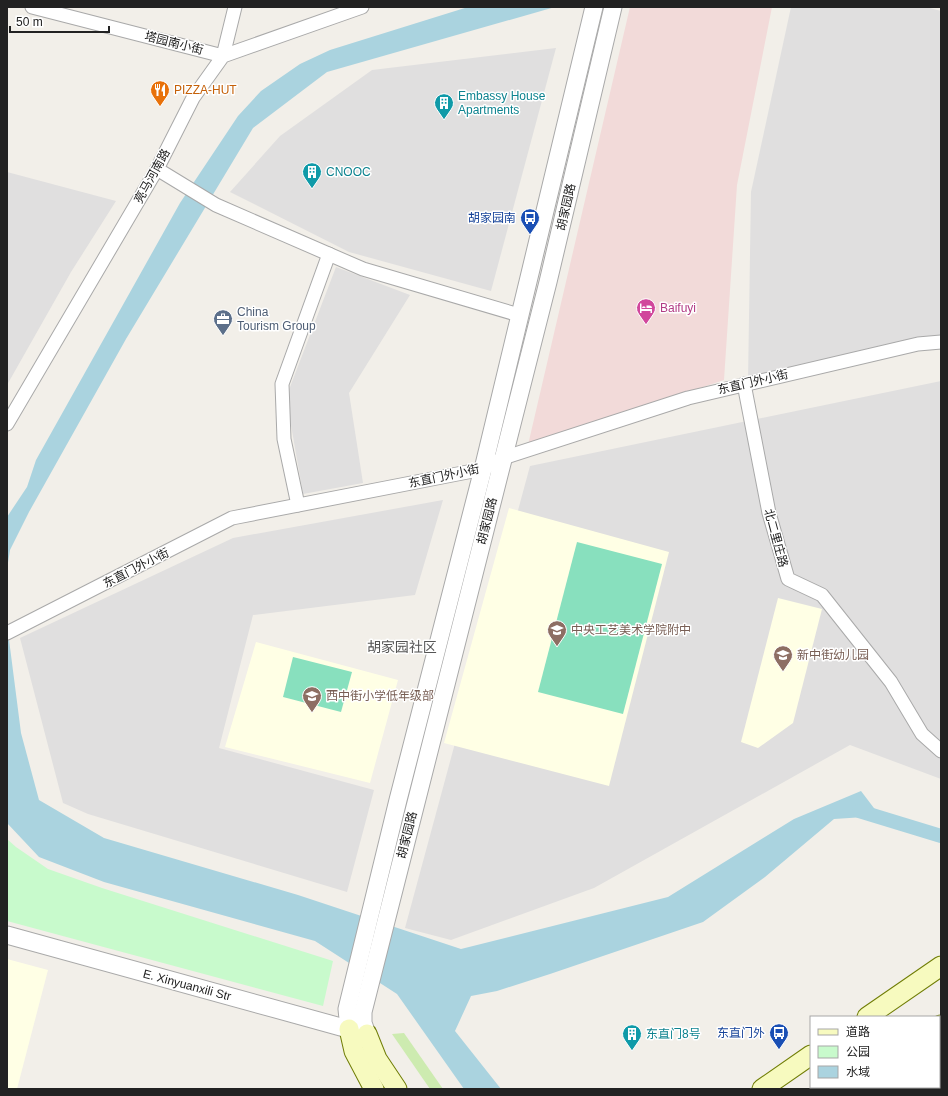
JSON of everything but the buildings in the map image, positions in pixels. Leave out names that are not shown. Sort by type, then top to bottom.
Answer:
[{"type":"main road","points":[[868,1016],[941,966]]},
{"type":"main road","points":[[349,1029],[354,1051],[374,1089]]},
{"type":"main road","points":[[367,1034],[377,1059],[398,1089]]},
{"type":"main road","points":[[762,1089],[810,1056]]},
{"type":"street","name":"塔园南小街","points":[[32,7],[223,56]]},
{"type":"street","points":[[223,56],[235,7]]},
{"type":"street","points":[[223,56],[362,7]]},
{"type":"street","name":"胡家园路","points":[[367,1034],[363,1023],[355,1011],[372,905],[483,469],[594,7]]},
{"type":"street","name":"胡家园路","points":[[349,1029],[389,909],[548,282],[613,7]]},
{"type":"street","name":"亮马河南路","points":[[7,424],[157,169],[193,98],[223,56]]},
{"type":"street","points":[[157,169],[216,204],[363,269],[519,315]]},
{"type":"street","points":[[298,505],[284,439],[282,384],[329,254]]},
{"type":"street","name":"东直门外小街","points":[[10,632],[232,518],[483,469],[503,458],[688,398],[918,344],[941,342]]},
{"type":"street","name":"北二里庄路","points":[[744,384],[769,513],[788,579],[822,595],[891,682],[922,734],[941,751]]},
{"type":"street","name":"E. Xinyuanxili Str","points":[[7,935],[367,1034]]},
{"type":"shaded area","points":[[630,7],[772,7],[737,185],[724,380],[528,445]]},
{"type":"shaded area","points":[[791,7],[926,7],[941,11],[941,337],[748,381],[751,192]]},
{"type":"shaded area","points":[[556,48],[491,291],[349,252],[230,192],[280,136],[372,70]]},
{"type":"shaded area","points":[[7,172],[116,201],[71,272],[7,385]]},
{"type":"shaded area","points":[[336,267],[410,295],[349,393],[363,483],[303,494],[287,402],[290,387]]},
{"type":"shaded area","points":[[941,381],[941,779],[850,745],[594,888],[451,940],[405,928],[530,466]]},
{"type":"shaded area","points":[[443,500],[415,595],[253,615],[219,748],[374,790],[347,892],[88,814],[63,803],[20,638],[233,538]]},
{"type":"shaded area","name":"中央工艺美术学院附中","points":[[509,508],[669,552],[609,786],[444,743]]},
{"type":"shaded area","name":"新中街幼儿园","points":[[778,598],[822,609],[793,723],[758,748],[741,742]]},
{"type":"shaded area","name":"西中街小学低年级部","points":[[256,642],[398,680],[370,783],[225,747]]},
{"type":"shaded area","points":[[7,959],[48,970],[17,1089],[7,1089]]},
{"type":"green space","points":[[577,542],[662,564],[623,714],[538,692]]},
{"type":"green space","points":[[293,657],[352,672],[341,712],[283,697]]},
{"type":"green space","points":[[7,839],[48,869],[102,888],[333,961],[323,1006],[7,921]]},
{"type":"green space","points":[[404,1033],[443,1089],[430,1089],[392,1034]]},
{"type":"water","points":[[468,7],[555,7],[327,72],[253,128],[126,339],[29,512],[10,550],[7,569],[7,517],[27,487],[36,460],[180,203],[238,116],[261,91],[300,64],[330,50]]},
{"type":"water","points":[[7,624],[21,733],[39,800],[104,838],[298,895],[461,949],[668,897],[794,819],[861,791],[880,816],[834,819],[765,877],[703,922],[497,991],[471,996],[455,1031],[501,1089],[464,1089],[397,994],[315,941],[104,882],[39,857],[7,823]]},
{"type":"waterway","points":[[859,811],[941,836]]},
{"type":"place","name":"PIZZA-HUT","points":[[160,107]]},
{"type":"place","name":"Embassy House Apartments","points":[[444,120]]},
{"type":"place","name":"CNOOC","points":[[312,189]]},
{"type":"place","name":"胡家园南","points":[[530,235]]},
{"type":"place","name":"Baifuyi","points":[[646,325]]},
{"type":"place","name":"China Tourism Group","points":[[223,336]]},
{"type":"place","name":"中央工艺美术学院附中","points":[[557,647]]},
{"type":"place","name":"新中街幼儿园","points":[[783,672]]},
{"type":"place","name":"西中街小学低年级部","points":[[312,713]]},
{"type":"place","name":"东直门外","points":[[779,1050]]},
{"type":"place","name":"东直门8号","points":[[632,1051]]},
{"type":"district","name":"胡家园社区","points":[[402,647]]}]
